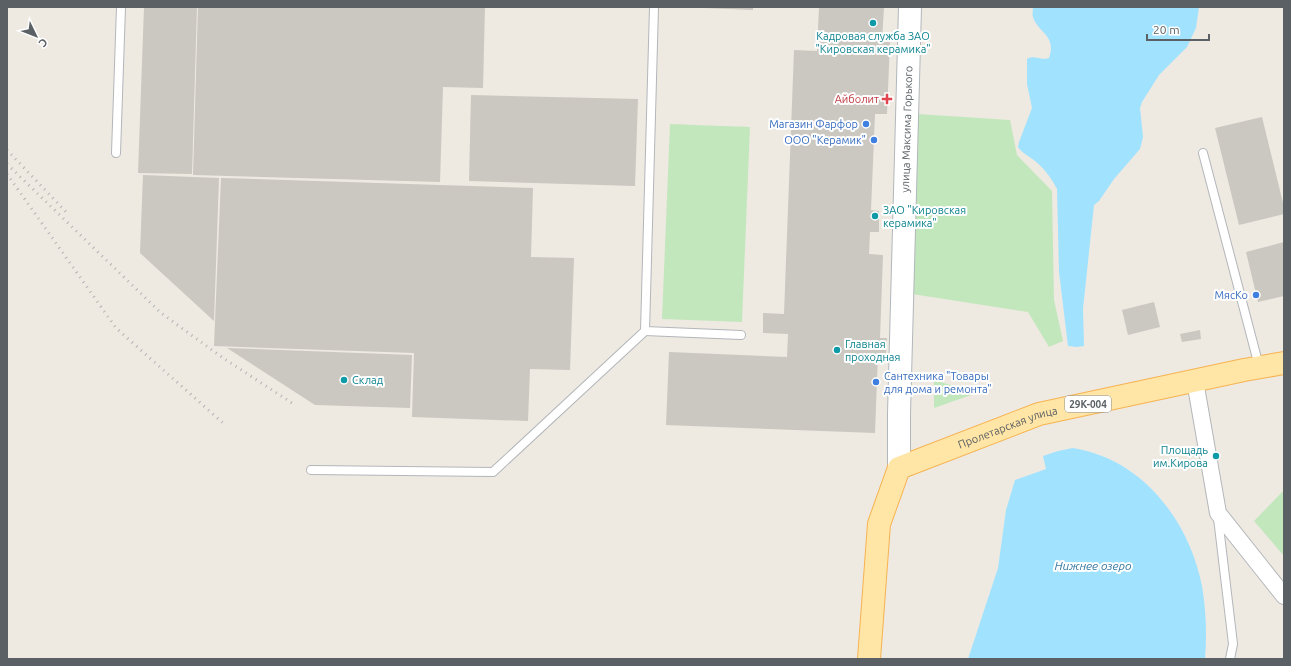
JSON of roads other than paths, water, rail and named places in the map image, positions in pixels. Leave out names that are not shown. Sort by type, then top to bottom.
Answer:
[{"type":"main road","name":"Пролетарская улица","points":[[899,468],[1039,414],[1260,366],[1284,363]]},
{"type":"main road","points":[[869,659],[879,524],[899,468]]},
{"type":"street","name":"улица Максима Горького","points":[[899,468],[899,414],[910,7]]},
{"type":"street","points":[[1195,381],[1218,513],[1284,596]]},
{"type":"lane","points":[[116,153],[121,7]]},
{"type":"lane","points":[[645,331],[654,7]]},
{"type":"lane","points":[[1203,153],[1260,366]]},
{"type":"lane","points":[[311,470],[493,472],[645,331],[741,335]]},
{"type":"lane","points":[[1218,513],[1233,644],[1230,659]]},
{"type":"water","points":[[1033,7],[1199,7],[1196,28],[1187,47],[1159,75],[1142,102],[1140,108],[1143,137],[1140,149],[1114,179],[1099,201],[1094,205],[1083,309],[1084,346],[1077,347],[1068,346],[1059,272],[1057,189],[1042,167],[1018,147],[1032,108],[1027,84],[1027,59],[1032,57],[1043,59],[1049,58],[1051,50],[1049,39],[1035,22],[1033,17]]},
{"type":"water","name":"Нижнее озеро","points":[[1073,448],[1098,454],[1120,465],[1141,479],[1158,496],[1174,516],[1186,538],[1196,562],[1202,586],[1206,622],[1205,659],[968,659],[998,568],[1006,510],[1015,480],[1046,469],[1043,456]]},
{"type":"railway","points":[[7,150],[69,215]]},
{"type":"railway","points":[[7,164],[161,313],[223,358],[295,405]]},
{"type":"railway","points":[[7,174],[116,328],[223,423]]},
{"type":"place","name":"Кадровая служба ЗАО \"Кировская керамика\"","points":[[873,23]]},
{"type":"place","name":"Айболит","points":[[887,99]]},
{"type":"place","name":"Магазин Фарфор","points":[[866,124]]},
{"type":"place","name":"ООО \"Керамик\"","points":[[874,140]]},
{"type":"place","name":"ЗАО \"Кировская керамика\"","points":[[875,216]]},
{"type":"place","name":"МясКо","points":[[1256,295]]},
{"type":"place","name":"Главная проходная","points":[[837,350]]},
{"type":"place","name":"Склад","points":[[344,380]]},
{"type":"place","name":"Сантехника \"Товары для дома и ремонта\"","points":[[876,382]]},
{"type":"place","name":"Площадь им.Кирова","points":[[1216,456]]}]
